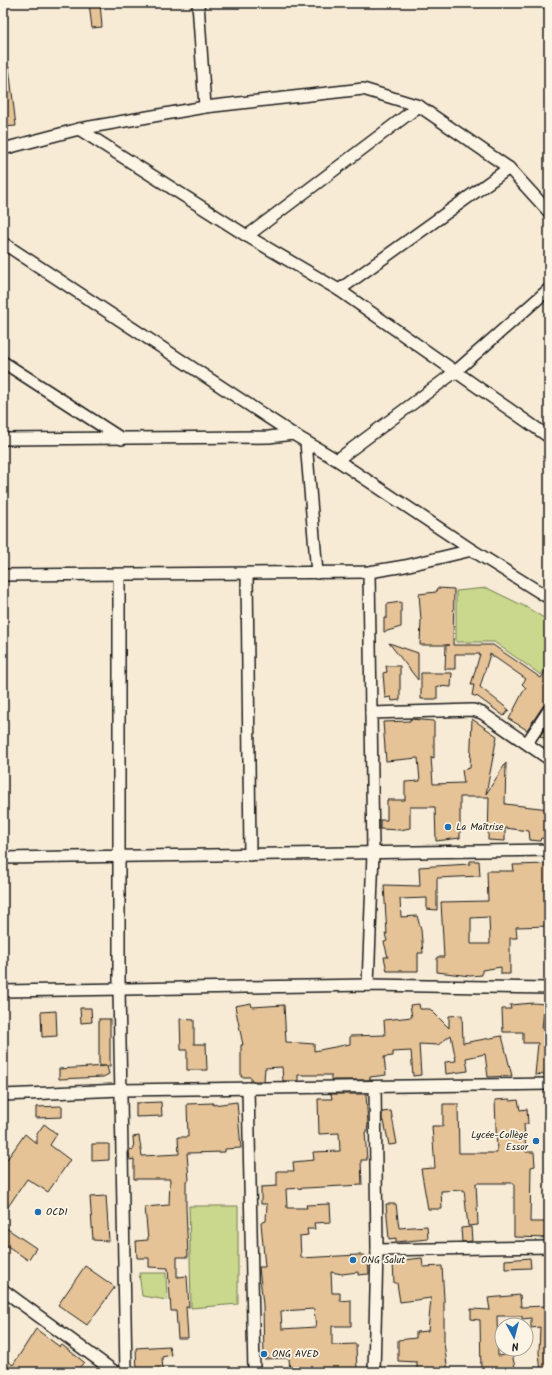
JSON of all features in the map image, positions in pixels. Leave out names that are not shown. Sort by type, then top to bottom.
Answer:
[{"type":"street","points":[[198,3],[205,107]]},
{"type":"street","points":[[3,149],[79,129],[205,107],[363,89],[419,106],[509,168],[549,212]]},
{"type":"street","points":[[247,236],[419,106]]},
{"type":"street","points":[[79,129],[247,236],[339,290],[549,437]]},
{"type":"street","points":[[339,290],[509,168]]},
{"type":"street","points":[[3,243],[293,434],[337,460],[472,550],[549,598]]},
{"type":"street","points":[[337,460],[455,372],[549,288]]},
{"type":"street","points":[[3,362],[122,439]]},
{"type":"street","points":[[3,439],[269,437],[293,434]]},
{"type":"street","points":[[306,442],[317,573]]},
{"type":"street","points":[[3,575],[369,572],[405,566],[472,550]]},
{"type":"street","points":[[368,985],[373,853],[369,572]]},
{"type":"street","points":[[247,574],[250,855]]},
{"type":"street","points":[[119,575],[119,989],[126,1372]]},
{"type":"street","points":[[371,713],[473,710],[482,713],[549,759]]},
{"type":"street","points":[[527,743],[549,710]]},
{"type":"street","points":[[3,858],[549,850]]},
{"type":"street","points":[[3,991],[368,985],[549,988]]},
{"type":"street","points":[[3,1095],[121,1090],[549,1084]]},
{"type":"street","points":[[374,1372],[377,1250],[376,1087]]},
{"type":"street","points":[[248,1088],[254,1372]]},
{"type":"street","points":[[377,1250],[549,1247]]},
{"type":"street","points":[[3,1290],[115,1372]]},
{"type":"green space","points":[[487,588],[526,607],[549,621],[549,664],[541,675],[494,642],[456,642],[456,591]]},
{"type":"green space","points":[[189,1206],[238,1206],[238,1304],[191,1308]]},
{"type":"green space","points":[[139,1273],[166,1273],[167,1300],[142,1296]]},
{"type":"building","points":[[89,3],[100,3],[102,27],[92,28]]},
{"type":"building","points":[[9,67],[16,126],[3,127],[3,68]]},
{"type":"building","points":[[437,588],[454,589],[453,645],[493,645],[541,678],[549,666],[549,703],[543,706],[527,730],[509,719],[526,688],[522,684],[526,679],[490,654],[480,687],[509,710],[504,716],[478,697],[472,695],[474,685],[471,685],[480,654],[455,654],[455,669],[445,669],[446,645],[420,645],[421,620],[419,594],[436,592]]},
{"type":"building","points":[[401,602],[401,627],[384,632],[384,618],[387,618],[387,604]]},
{"type":"building","points":[[389,643],[418,653],[418,680]]},
{"type":"building","points":[[386,666],[400,666],[400,700],[392,701],[391,697],[385,698],[383,673],[387,672]]},
{"type":"building","points":[[421,673],[452,673],[451,687],[437,686],[437,699],[421,699]]},
{"type":"building","points":[[410,719],[434,721],[434,758],[431,757],[433,784],[464,783],[462,770],[470,768],[472,719],[497,736],[486,794],[506,763],[505,804],[549,809],[549,839],[541,838],[540,841],[530,840],[529,831],[505,828],[505,841],[488,840],[489,797],[460,797],[460,838],[436,841],[435,807],[410,807],[410,828],[400,830],[380,829],[380,820],[387,820],[387,800],[405,800],[405,782],[420,781],[418,758],[386,761],[383,722],[410,721]]},
{"type":"building","points":[[549,723],[549,741],[540,736]]},
{"type":"building","points":[[470,861],[479,861],[480,876],[437,878],[437,910],[427,909],[427,898],[400,899],[401,917],[417,916],[421,930],[423,953],[418,953],[418,971],[387,971],[384,957],[388,957],[384,942],[387,941],[385,934],[387,934],[384,885],[420,886],[419,867],[470,864]]},
{"type":"building","points":[[549,864],[549,926],[516,927],[517,938],[510,938],[510,974],[501,974],[501,967],[482,970],[482,975],[470,976],[437,972],[437,957],[444,957],[441,902],[488,901],[487,871],[514,871],[513,865]],"holes":[[[489,917],[490,944],[471,944],[471,918]]]},
{"type":"building","points":[[251,1003],[252,1007],[284,1005],[286,1042],[314,1044],[314,1051],[350,1044],[350,1036],[385,1035],[384,1020],[412,1017],[410,1005],[419,1004],[420,1009],[430,1009],[449,1028],[449,1016],[462,1015],[463,1043],[502,1036],[512,1076],[488,1077],[485,1054],[466,1058],[468,1071],[446,1074],[445,1062],[456,1061],[451,1035],[438,1045],[419,1044],[421,1075],[413,1076],[411,1051],[393,1052],[393,1056],[384,1057],[386,1075],[370,1077],[370,1080],[331,1080],[331,1075],[298,1075],[298,1081],[283,1081],[282,1067],[265,1068],[264,1081],[251,1081],[251,1077],[241,1077],[241,1045],[243,1045],[235,1006]]},
{"type":"building","points":[[533,1003],[545,1004],[542,1028],[549,1027],[545,1074],[535,1075],[538,1043],[523,1043],[523,1032],[503,1032],[502,1009],[511,1009],[510,1005]]},
{"type":"building","points":[[80,1008],[91,1008],[92,1022],[81,1023]]},
{"type":"building","points":[[56,1011],[57,1036],[42,1037],[41,1012]]},
{"type":"building","points":[[99,1019],[110,1019],[110,1066],[99,1066]]},
{"type":"building","points":[[180,1019],[194,1020],[194,1044],[206,1044],[207,1070],[187,1070],[187,1050],[181,1050]]},
{"type":"building","points":[[107,1066],[109,1074],[103,1077],[59,1079],[59,1069]]},
{"type":"building","points":[[331,1094],[366,1094],[368,1124],[367,1132],[365,1132],[367,1160],[361,1160],[362,1185],[286,1189],[287,1208],[307,1208],[306,1205],[330,1204],[331,1222],[314,1223],[315,1229],[307,1229],[308,1235],[300,1236],[301,1258],[358,1255],[368,1257],[369,1274],[358,1275],[358,1272],[342,1274],[331,1272],[332,1293],[340,1293],[340,1301],[351,1300],[351,1326],[332,1326],[332,1345],[356,1344],[357,1372],[290,1372],[289,1358],[264,1359],[263,1305],[259,1267],[265,1267],[261,1223],[266,1221],[267,1204],[261,1204],[261,1187],[277,1186],[277,1171],[294,1171],[293,1162],[314,1160],[313,1152],[340,1151],[339,1133],[319,1134],[318,1099],[332,1099]],"holes":[[[314,1309],[316,1327],[282,1329],[281,1311]]]},
{"type":"building","points":[[510,1099],[510,1101],[518,1100],[520,1110],[527,1109],[528,1124],[524,1124],[526,1152],[534,1152],[535,1166],[531,1167],[530,1222],[549,1222],[549,1238],[514,1237],[514,1183],[476,1183],[478,1225],[468,1226],[464,1190],[441,1191],[442,1209],[428,1209],[421,1169],[435,1168],[432,1126],[443,1126],[443,1104],[458,1104],[459,1153],[497,1153],[495,1100]]},
{"type":"building","points":[[161,1102],[162,1116],[136,1117],[136,1103]]},
{"type":"building","points":[[237,1102],[241,1148],[225,1149],[225,1152],[187,1153],[189,1180],[186,1181],[188,1257],[177,1257],[177,1277],[187,1276],[189,1307],[186,1307],[188,1338],[178,1338],[176,1311],[171,1311],[168,1268],[149,1267],[149,1258],[137,1258],[136,1241],[148,1240],[145,1207],[169,1205],[170,1179],[134,1179],[134,1159],[130,1160],[129,1150],[134,1149],[133,1137],[139,1136],[142,1156],[179,1154],[178,1137],[188,1137],[187,1104],[213,1103],[213,1105]]},
{"type":"building","points":[[62,1106],[62,1117],[36,1118],[36,1107]]},
{"type":"building","points":[[391,1111],[397,1144],[389,1145],[384,1121],[382,1122],[382,1112]]},
{"type":"building","points":[[44,1124],[57,1134],[50,1145],[70,1160],[48,1192],[27,1179],[3,1214],[3,1165],[25,1134],[37,1144],[37,1134]]},
{"type":"building","points":[[92,1144],[109,1144],[109,1160],[92,1161]]},
{"type":"building","points":[[106,1196],[109,1241],[93,1240],[90,1197]]},
{"type":"building","points":[[386,1204],[396,1204],[399,1228],[427,1226],[428,1239],[396,1242],[396,1238],[389,1239]]},
{"type":"building","points":[[3,1226],[36,1248],[28,1260],[3,1243]]},
{"type":"building","points":[[471,1227],[472,1241],[462,1242],[461,1228]]},
{"type":"building","points":[[422,1258],[423,1267],[442,1266],[444,1343],[448,1372],[417,1372],[417,1362],[398,1361],[398,1340],[416,1338],[416,1332],[428,1331],[431,1298],[400,1302],[397,1283],[394,1283],[393,1261]]},
{"type":"building","points":[[530,1258],[531,1268],[505,1269],[505,1260]]},
{"type":"building","points":[[85,1266],[115,1287],[87,1325],[58,1305]]},
{"type":"building","points":[[520,1295],[521,1307],[546,1306],[547,1323],[549,1323],[549,1372],[541,1372],[539,1353],[540,1327],[534,1328],[534,1317],[497,1316],[494,1317],[494,1357],[513,1357],[516,1372],[481,1372],[480,1320],[471,1319],[471,1309],[490,1310],[488,1298]]},
{"type":"building","points":[[36,1329],[60,1347],[62,1345],[84,1362],[76,1372],[3,1372],[3,1358],[13,1365]]},
{"type":"building","points":[[169,1346],[171,1355],[162,1357],[163,1372],[137,1372],[136,1348]]},
{"type":"place","name":"La Maîtrise","points":[[448,827]]},
{"type":"place","name":"Lycée-Collège Essor","points":[[536,1141]]},
{"type":"place","name":"OCDI","points":[[38,1212]]},
{"type":"place","name":"ONG Salut","points":[[353,1260]]},
{"type":"place","name":"ONG AVED","points":[[264,1354]]}]
